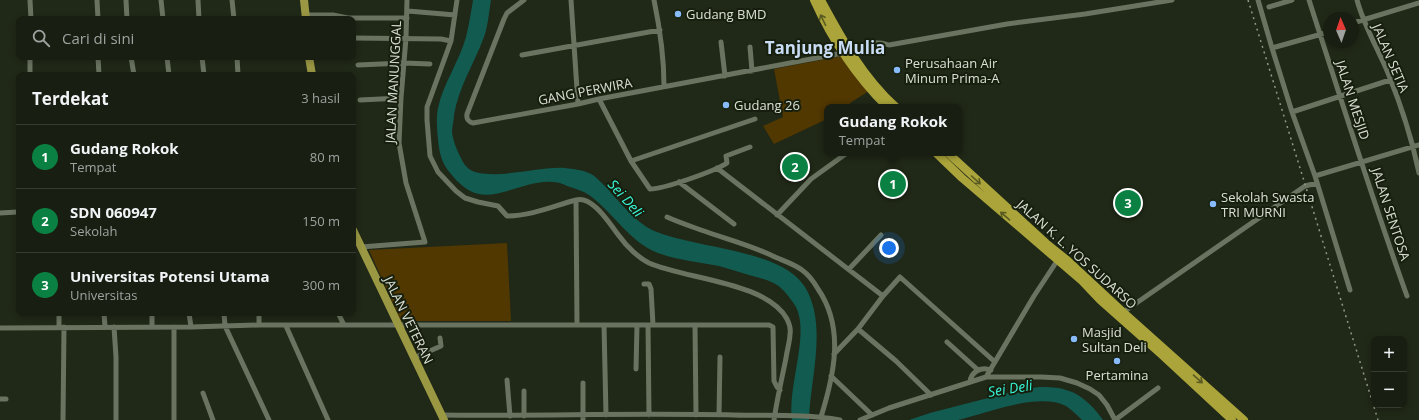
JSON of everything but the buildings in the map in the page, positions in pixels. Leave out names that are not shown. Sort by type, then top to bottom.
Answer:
[{"type":"highway","points":[[814,0],[824,24],[882,94],[893,104]]},
{"type":"highway","points":[[821,0],[846,52],[873,92],[884,104]]},
{"type":"highway","name":"JALAN K. L. YOS SUDARSO","points":[[939,156],[962,178],[1082,281],[1100,300],[1120,314],[1244,420]]},
{"type":"highway","name":"JALAN K. L. YOS SUDARSO","points":[[951,156],[1046,243],[1066,259],[1162,355],[1232,420]]},
{"type":"main road","points":[[304,0],[306,16]]},
{"type":"main road","points":[[310,60],[312,72]]},
{"type":"main road","name":"JALAN VETERAN","points":[[356,236],[443,417]]},
{"type":"street","points":[[30,0],[31,16]]},
{"type":"street","points":[[98,0],[98,16]]},
{"type":"street","points":[[126,0],[128,16]]},
{"type":"street","points":[[161,0],[163,16]]},
{"type":"street","points":[[198,0],[199,16]]},
{"type":"street","points":[[232,0],[234,16]]},
{"type":"street","name":"JALAN MANUNGGAL","points":[[361,247],[425,242],[406,182],[399,143],[408,11],[407,0]]},
{"type":"street","points":[[457,0],[451,41],[427,107],[430,156],[438,172],[456,191],[465,198],[498,206],[507,216],[532,213],[584,199],[599,211],[620,238],[646,262],[755,294],[768,301],[781,312],[786,319],[790,334],[774,418]]},
{"type":"street","name":"GANG PERWIRA","points":[[524,0],[507,13],[504,19],[467,114],[468,120],[473,123],[578,104],[664,86],[752,71],[846,52],[865,44],[880,42],[889,45],[1007,24],[1085,14],[1172,0]]},
{"type":"street","points":[[571,0],[578,104]]},
{"type":"street","points":[[654,0],[660,30],[664,68],[664,86]]},
{"type":"street","points":[[1258,0],[1292,112],[1315,176],[1350,290]]},
{"type":"street","points":[[1269,7],[1292,0]]},
{"type":"street","name":"JALAN MESJID","points":[[1309,0],[1362,162]]},
{"type":"street","name":"JALAN SETIA","points":[[1357,0],[1363,20],[1390,80],[1416,146],[1419,173]]},
{"type":"street","points":[[1359,21],[1419,3]]},
{"type":"street","points":[[408,11],[455,15]]},
{"type":"street","points":[[320,16],[338,16]]},
{"type":"street","points":[[356,18],[407,18]]},
{"type":"street","points":[[522,55],[660,30]]},
{"type":"street","points":[[1272,48],[1323,34]]},
{"type":"street","points":[[356,38],[441,39],[451,41]]},
{"type":"street","points":[[721,42],[725,76]]},
{"type":"street","points":[[750,47],[752,71]]},
{"type":"street","points":[[30,60],[30,72]]},
{"type":"street","points":[[98,60],[99,72]]},
{"type":"street","points":[[132,60],[134,72]]},
{"type":"street","points":[[167,60],[169,72]]},
{"type":"street","points":[[202,60],[204,72]]},
{"type":"street","points":[[237,60],[238,72]]},
{"type":"street","points":[[358,65],[404,63],[430,64]]},
{"type":"street","points":[[1292,112],[1390,80]]},
{"type":"street","points":[[360,100],[401,98]]},
{"type":"street","points":[[599,99],[631,161],[650,189],[679,182],[717,168],[726,163],[726,156],[750,147]]},
{"type":"street","points":[[631,161],[755,119]]},
{"type":"street","points":[[1315,176],[1416,146]]},
{"type":"street","points":[[777,215],[811,179],[843,156]]},
{"type":"street","name":"JALAN SENTOSA","points":[[1362,162],[1390,250],[1407,296]]},
{"type":"street","points":[[717,168],[883,296]]},
{"type":"street","points":[[679,182],[734,224]]},
{"type":"street","points":[[1120,314],[1305,186],[1317,183]]},
{"type":"street","points":[[576,200],[577,324]]},
{"type":"street","points":[[0,213],[16,212]]},
{"type":"street","points":[[667,217],[762,250],[803,270],[808,275],[822,295],[830,310],[836,339],[831,376],[819,417]]},
{"type":"street","points":[[849,270],[881,235]]},
{"type":"street","points":[[986,377],[1034,296],[1057,261]]},
{"type":"street","points":[[834,354],[858,329],[883,296],[900,277],[995,362]]},
{"type":"street","points":[[644,284],[649,284],[651,289],[650,325],[653,416]]},
{"type":"street","points":[[59,316],[63,420]]},
{"type":"street","points":[[104,316],[105,327]]},
{"type":"street","points":[[152,316],[152,327]]},
{"type":"street","points":[[190,316],[191,327]]},
{"type":"street","points":[[224,316],[225,326],[269,420]]},
{"type":"street","points":[[259,316],[260,325]]},
{"type":"street","points":[[340,316],[344,325]]},
{"type":"street","points":[[0,328],[398,324],[769,325],[772,326],[774,381],[780,390]]},
{"type":"street","points":[[604,325],[607,417]]},
{"type":"street","points":[[636,369],[638,325]]},
{"type":"street","points":[[695,325],[696,415]]},
{"type":"street","points":[[286,326],[328,420]]},
{"type":"street","points":[[114,327],[116,357],[116,420]]},
{"type":"street","points":[[174,327],[174,420]]},
{"type":"street","points":[[858,329],[931,395]]},
{"type":"street","points":[[414,358],[441,346],[440,338]]},
{"type":"street","points":[[947,342],[978,370]]},
{"type":"street","points":[[719,415],[720,357]]},
{"type":"street","points":[[970,382],[973,374],[978,370],[985,368],[991,370]]},
{"type":"street","points":[[831,376],[872,415]]},
{"type":"street","points":[[860,420],[890,408],[986,377],[1060,378],[1077,383],[1099,396],[1107,405],[1115,420],[1158,388]]},
{"type":"street","points":[[507,380],[510,416]]},
{"type":"street","points":[[583,383],[583,418]]},
{"type":"street","points":[[524,391],[526,417]]},
{"type":"street","points":[[203,393],[213,420]]},
{"type":"street","points":[[443,417],[510,416],[583,418],[719,415],[774,418],[784,416],[819,417],[840,420]]},
{"type":"shaded area","points":[[842,56],[869,91],[850,104],[824,104],[824,120],[774,144],[763,126],[783,117],[774,69]]},
{"type":"shaded area","points":[[507,243],[511,321],[401,321],[369,250]]},
{"type":"water","points":[[473,0],[491,0],[484,37],[459,94],[454,115],[452,130],[454,142],[465,165],[477,173],[488,174],[515,173],[555,168],[565,168],[585,172],[595,177],[634,217],[652,230],[670,236],[757,257],[776,264],[793,274],[805,287],[812,302],[817,335],[809,420],[792,420],[792,392],[800,346],[800,319],[795,305],[776,284],[719,266],[680,259],[658,253],[638,242],[589,195],[562,184],[555,182],[535,183],[505,192],[487,195],[475,193],[463,186],[448,170],[443,162],[439,149],[437,112],[440,99],[466,37]]},
{"type":"water","points":[[1040,387],[1060,388],[1077,394],[1096,411],[1103,420],[1082,420],[1066,406],[1055,402],[1041,401],[1012,405],[958,420],[909,420],[930,413],[1023,389]]},
{"type":"railway","points":[[1248,0],[1378,420]]},
{"type":"place","name":"Gudang BMD","points":[[678,14]]},
{"type":"place","name":"Perusahaan Air Minum Prima-A","points":[[897,70]]},
{"type":"place","name":"Gudang 26","points":[[726,105]]},
{"type":"place","name":"SDN 060947","points":[[795,167]]},
{"type":"place","name":"Gudang Rokok","points":[[893,184]]},
{"type":"place","name":"Universitas Potensi Utama","points":[[1128,203]]},
{"type":"place","name":"Sekolah Swasta TRI MURNI","points":[[1213,204]]},
{"type":"place","name":"Masjid Sultan Deli","points":[[1074,339]]},
{"type":"place","name":"Pertamina","points":[[1117,361]]},
{"type":"district","name":"Tanjung Mulia","points":[[825,47]]},
{"type":"water label","name":"Sei Deli","points":[[626,198]]},
{"type":"water label","name":"Sei Deli","points":[[1010,388]]}]
